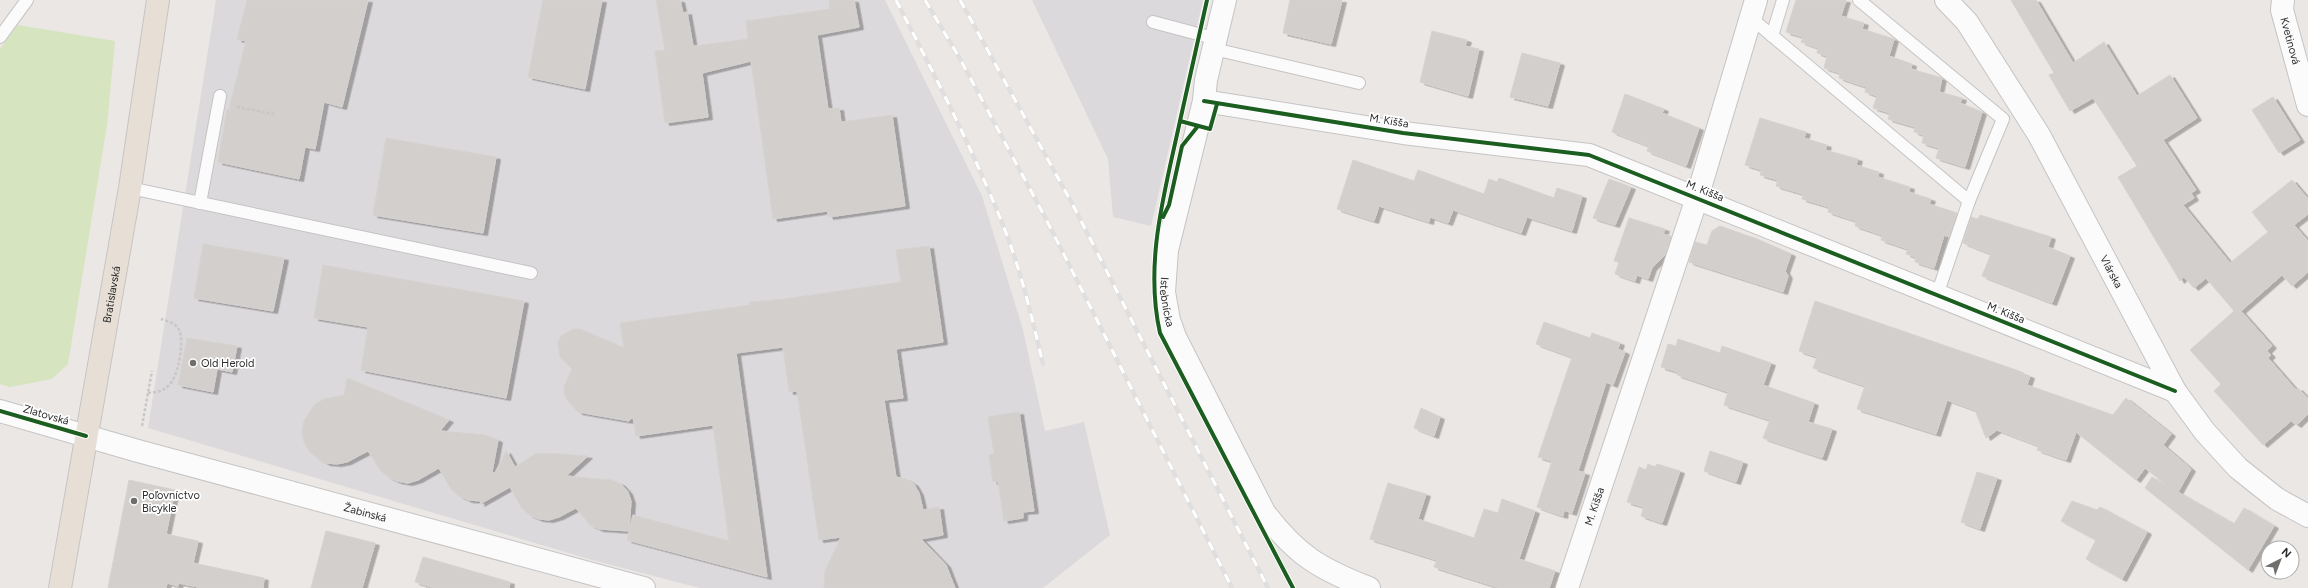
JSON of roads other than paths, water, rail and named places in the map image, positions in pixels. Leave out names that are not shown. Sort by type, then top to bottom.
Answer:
[{"type":"main road","name":"Bratislavská","points":[[60,588],[130,188],[158,0]]},
{"type":"street","name":"Istebnícka","points":[[1225,0],[1206,80],[1204,101],[1167,250],[1164,292],[1169,320],[1175,337],[1264,512],[1292,546],[1318,565],[1369,588]]},
{"type":"street","name":"Kvetinová","points":[[2283,0],[2282,10],[2308,105]]},
{"type":"street","name":"Vlárska","points":[[1949,1],[1967,22],[2039,135],[2175,391],[2205,432],[2238,468],[2277,499],[2308,516]]},
{"type":"street","name":"M. Kišša","points":[[1567,588],[1697,198],[1754,9]]},
{"type":"street","name":"M. Kišša","points":[[1204,101],[1403,133],[1589,155],[2175,391]]},
{"type":"street","name":"Zlatovská","points":[[0,411],[86,436]]},
{"type":"street","name":"Žabinská","points":[[86,436],[644,588]]},
{"type":"lane","points":[[0,37],[27,0]]},
{"type":"lane","points":[[1772,36],[1784,0]]},
{"type":"lane","points":[[1859,0],[2003,119],[1969,202],[1937,295]]},
{"type":"lane","points":[[1754,9],[1772,36],[1969,202]]},
{"type":"lane","points":[[1153,22],[1215,44],[1359,83]]},
{"type":"lane","points":[[200,202],[220,96]]},
{"type":"lane","points":[[130,188],[531,273]]},
{"type":"railway","points":[[896,0],[955,118],[996,208],[1018,269],[1043,364]]},
{"type":"railway","points":[[925,0],[959,57],[1046,219],[1232,588]]},
{"type":"railway","points":[[960,0],[1074,207],[1268,588]]},
{"type":"place","name":"Old Herold","points":[[193,363]]},
{"type":"place","name":"Poľovníctvo Bicykle","points":[[134,501]]}]
